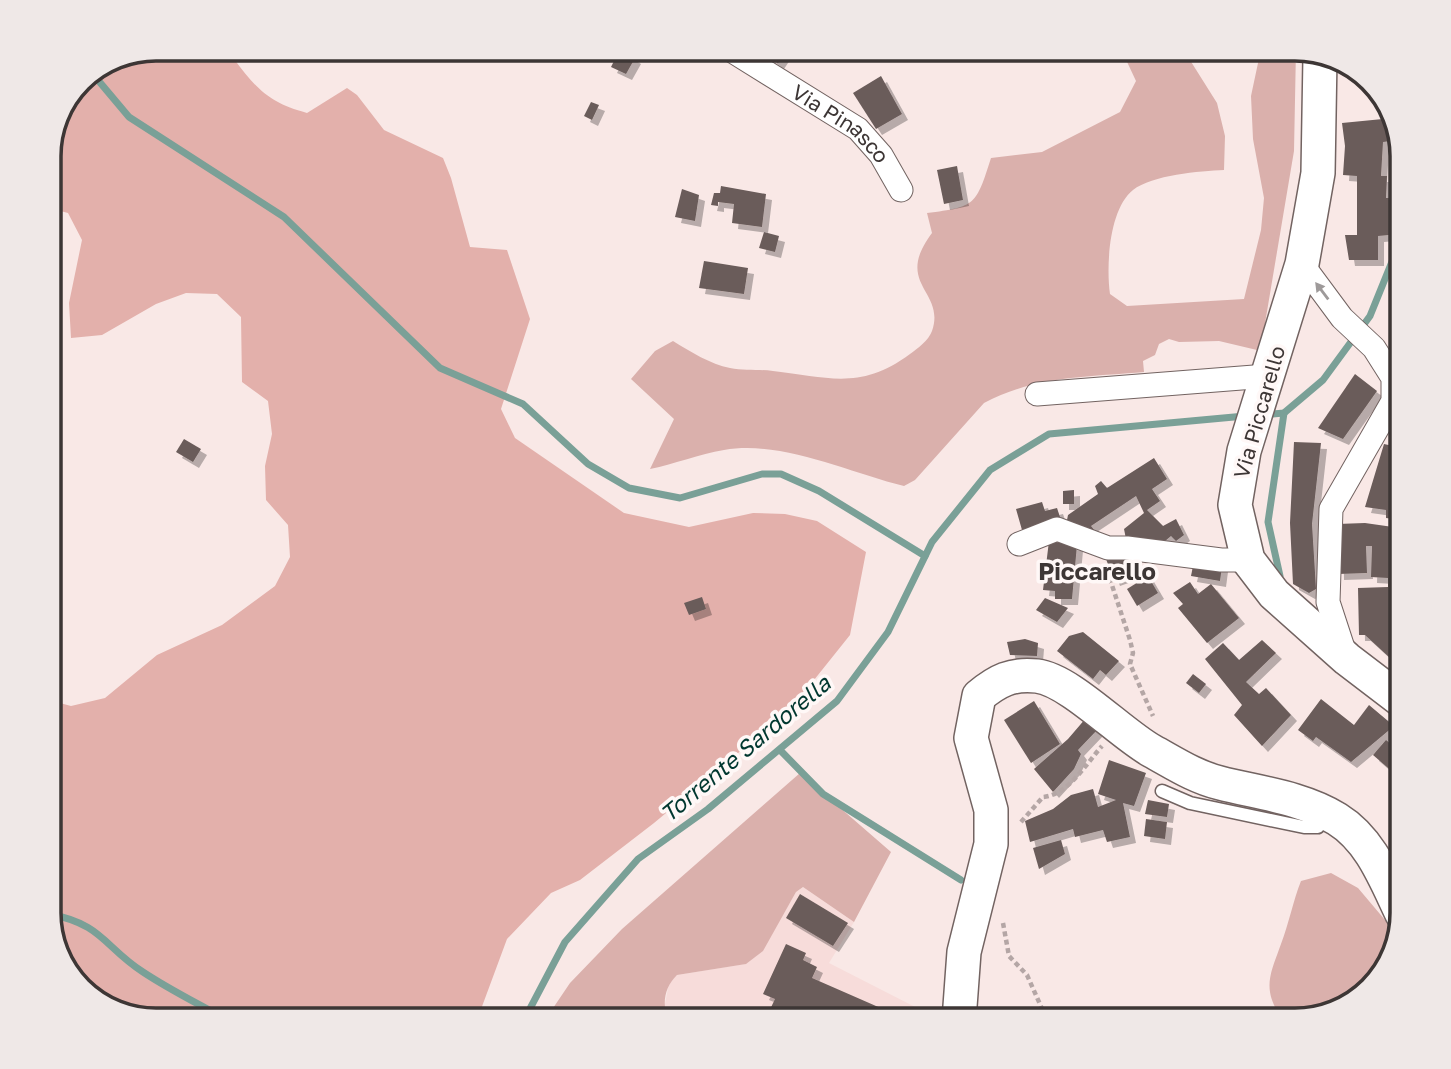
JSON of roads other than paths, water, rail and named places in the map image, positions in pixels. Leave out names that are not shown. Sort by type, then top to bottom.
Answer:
[{"type":"main road","name":"Via Piccarello","points":[[1320,65],[1318,173],[1302,264],[1244,451],[1235,505],[1248,560],[1275,594],[1347,659],[1390,692]]},
{"type":"main road","points":[[960,1008],[964,952],[989,909],[991,810],[971,738],[979,696],[1000,679],[1038,676],[1075,693],[1131,737],[1190,772],[1217,783],[1294,800],[1337,819],[1370,848],[1390,889]]},
{"type":"street","name":"Via Pinasco","points":[[748,61],[858,129],[881,155],[901,190]]},
{"type":"street","points":[[1302,264],[1342,318],[1374,348],[1390,373]]},
{"type":"street","points":[[1037,394],[1264,387]]},
{"type":"street","points":[[1347,659],[1328,602],[1331,509],[1390,406]]},
{"type":"street","points":[[1019,544],[1057,530],[1108,548],[1194,555],[1221,560],[1248,560]]},
{"type":"lane","points":[[1162,791],[1190,803],[1304,827],[1318,827],[1326,814]]},
{"type":"waterway","points":[[99,81],[129,117],[284,217],[440,368],[523,404],[588,464],[629,488],[680,498],[762,474],[781,474],[819,491],[925,556]]},
{"type":"waterway","name":"Torrente Sardorella","points":[[1263,415],[1284,413],[1323,380],[1370,316],[1390,267]]},
{"type":"waterway","points":[[1280,576],[1268,522],[1284,413]]},
{"type":"waterway","name":"Torrente Sardorella","points":[[530,1008],[565,942],[638,859],[708,809],[837,701],[888,632],[932,542],[990,470],[1049,434],[1245,416]]},
{"type":"waterway","points":[[780,750],[823,794],[961,880]]},
{"type":"waterway","points":[[61,917],[92,930],[143,972],[205,1008]]},
{"type":"district","name":"Piccarello","points":[[1097,570]]}]
